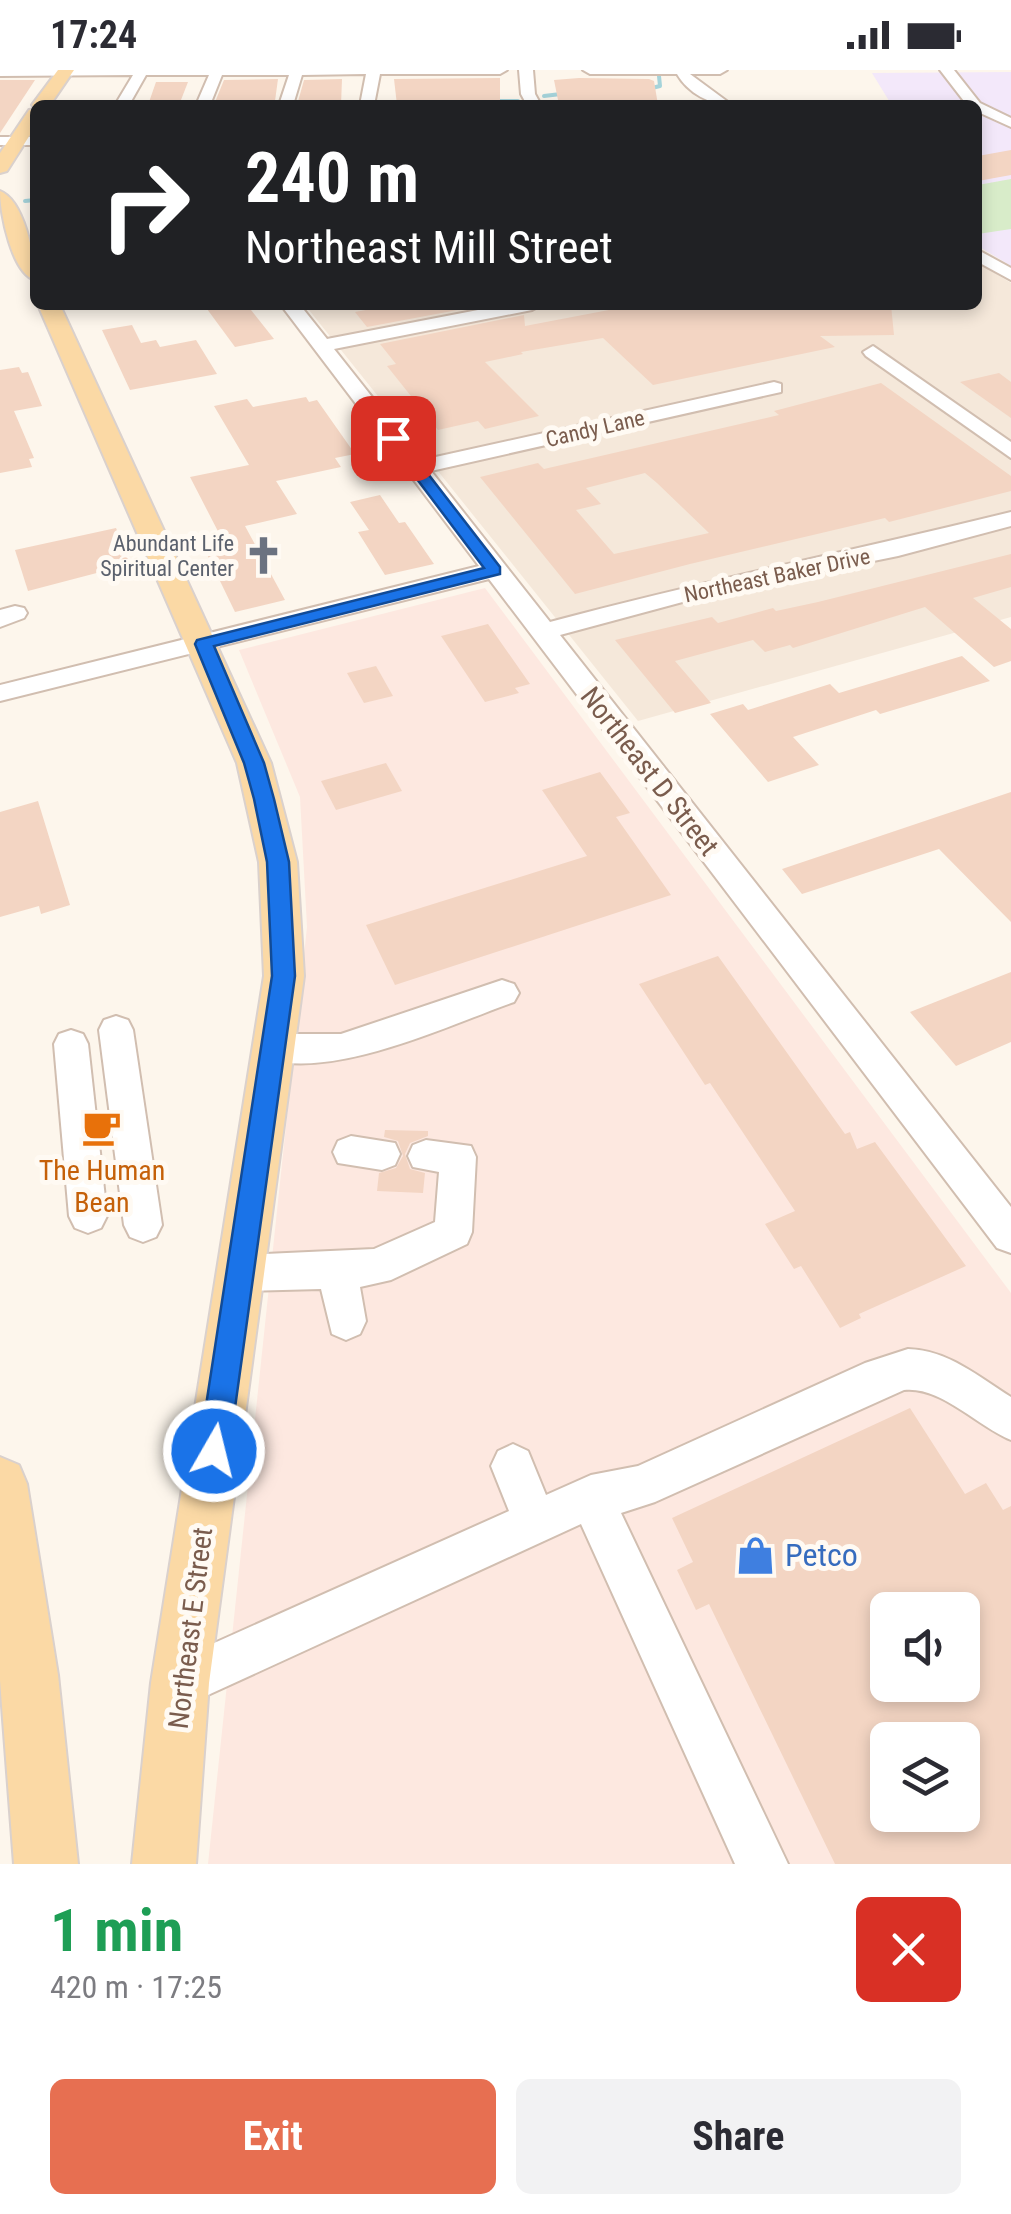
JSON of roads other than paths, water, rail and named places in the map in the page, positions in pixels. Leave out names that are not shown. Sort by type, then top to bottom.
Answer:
[{"type":"main road","points":[[45,100],[65,71]]},
{"type":"main road","points":[[0,167],[17,141]]},
{"type":"main road","points":[[0,197],[30,263]]},
{"type":"main road","name":"Northeast E Street","points":[[51,310],[254,763],[278,862],[284,976],[180,1683],[164,1864]]},
{"type":"main road","points":[[0,1484],[29,1675],[46,1864]]},
{"type":"street","points":[[368,100],[374,70]]},
{"type":"street","points":[[0,72],[500,70]]},
{"type":"street","points":[[526,70],[531,100]]},
{"type":"street","points":[[590,70],[720,70]]},
{"type":"street","points":[[681,70],[689,83],[717,100]]},
{"type":"street","points":[[947,70],[971,100]]},
{"type":"street","points":[[125,100],[142,71]]},
{"type":"street","points":[[205,100],[218,71]]},
{"type":"street","points":[[287,100],[296,71]]},
{"type":"street","points":[[982,109],[1011,125]]},
{"type":"street","points":[[994,130],[1011,125]]},
{"type":"street","points":[[982,256],[1011,274]]},
{"type":"street","name":"Northeast D Street","points":[[294,310],[1011,1236]]},
{"type":"street","points":[[322,346],[506,310]]},
{"type":"street","points":[[873,352],[1011,452]]},
{"type":"street","name":"Candy Lane","points":[[417,468],[774,388]]},
{"type":"street","name":"Northeast Baker Drive","points":[[542,632],[714,586],[898,549],[1011,519]]},
{"type":"street","points":[[0,693],[494,570]]},
{"type":"street","points":[[275,1048],[341,1048],[502,992]]},
{"type":"street","points":[[116,1030],[143,1225]]},
{"type":"street","points":[[71,1044],[88,1216]]},
{"type":"street","points":[[240,1272],[377,1267],[453,1232],[458,1158],[426,1156]]},
{"type":"street","points":[[338,1270],[346,1322]]},
{"type":"street","points":[[180,1683],[535,1521],[590,1497],[640,1487],[880,1377],[912,1368],[937,1373],[963,1393],[1011,1418]]},
{"type":"street","points":[[513,1466],[535,1521]]},
{"type":"street","points":[[590,1497],[762,1864]]},
{"type":"waterway","points":[[644,90],[660,86],[659,76]]},
{"type":"waterway","points":[[544,96],[569,93]]},
{"type":"waterway","points":[[25,201],[30,200]]},
{"type":"place","name":"Abundant Life Spiritual Center","points":[[264,556]]},
{"type":"place","name":"The Human Bean","points":[[102,1127]]},
{"type":"place","name":"Petco","points":[[755,1555]]}]
